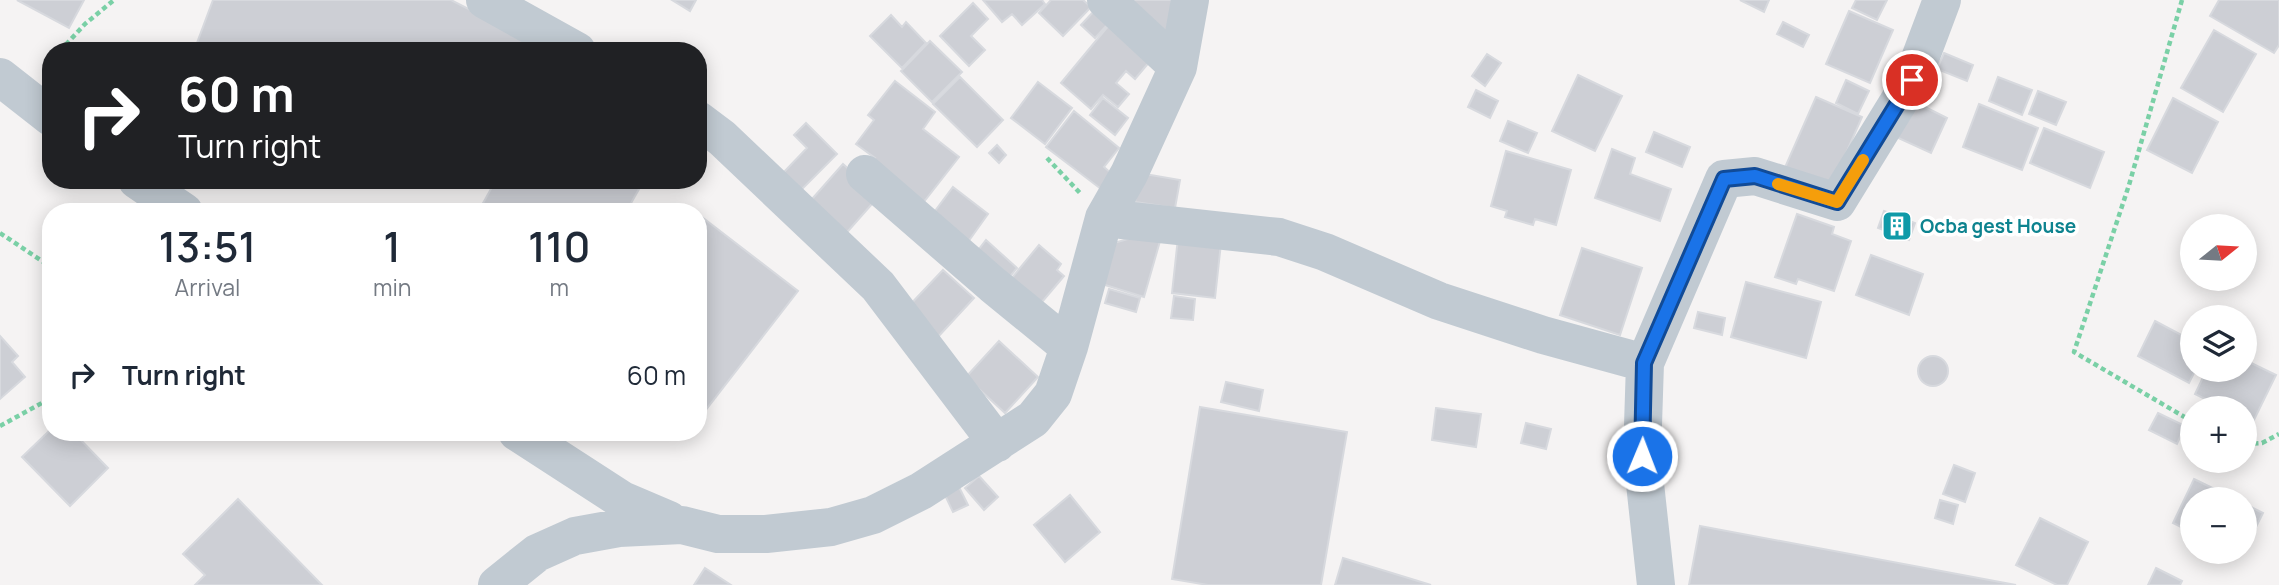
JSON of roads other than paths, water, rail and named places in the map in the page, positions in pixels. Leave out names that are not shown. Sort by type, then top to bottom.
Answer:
[{"type":"street","points":[[485,0],[561,42]]},
{"type":"street","points":[[1106,0],[1178,67]]},
{"type":"street","points":[[531,441],[622,500],[682,525],[718,534],[766,534],[831,527],[873,515],[921,491],[1033,419],[1053,394],[1069,347],[1104,218],[1129,174],[1178,67],[1190,0]]},
{"type":"street","points":[[1656,585],[1642,456],[1644,363],[1724,179],[1755,176],[1837,202],[1912,80],[1942,0]]},
{"type":"street","points":[[0,77],[42,110]]},
{"type":"street","points":[[707,127],[878,286],[997,443]]},
{"type":"street","points":[[865,174],[1069,347]]},
{"type":"street","points":[[150,189],[171,203]]},
{"type":"street","points":[[1104,218],[1279,237],[1325,252],[1440,300],[1543,335],[1644,363]]},
{"type":"street","points":[[497,585],[537,553],[575,536],[619,528],[682,525]]},
{"type":"place","name":"Ocba gest House","points":[[1897,226]]}]
